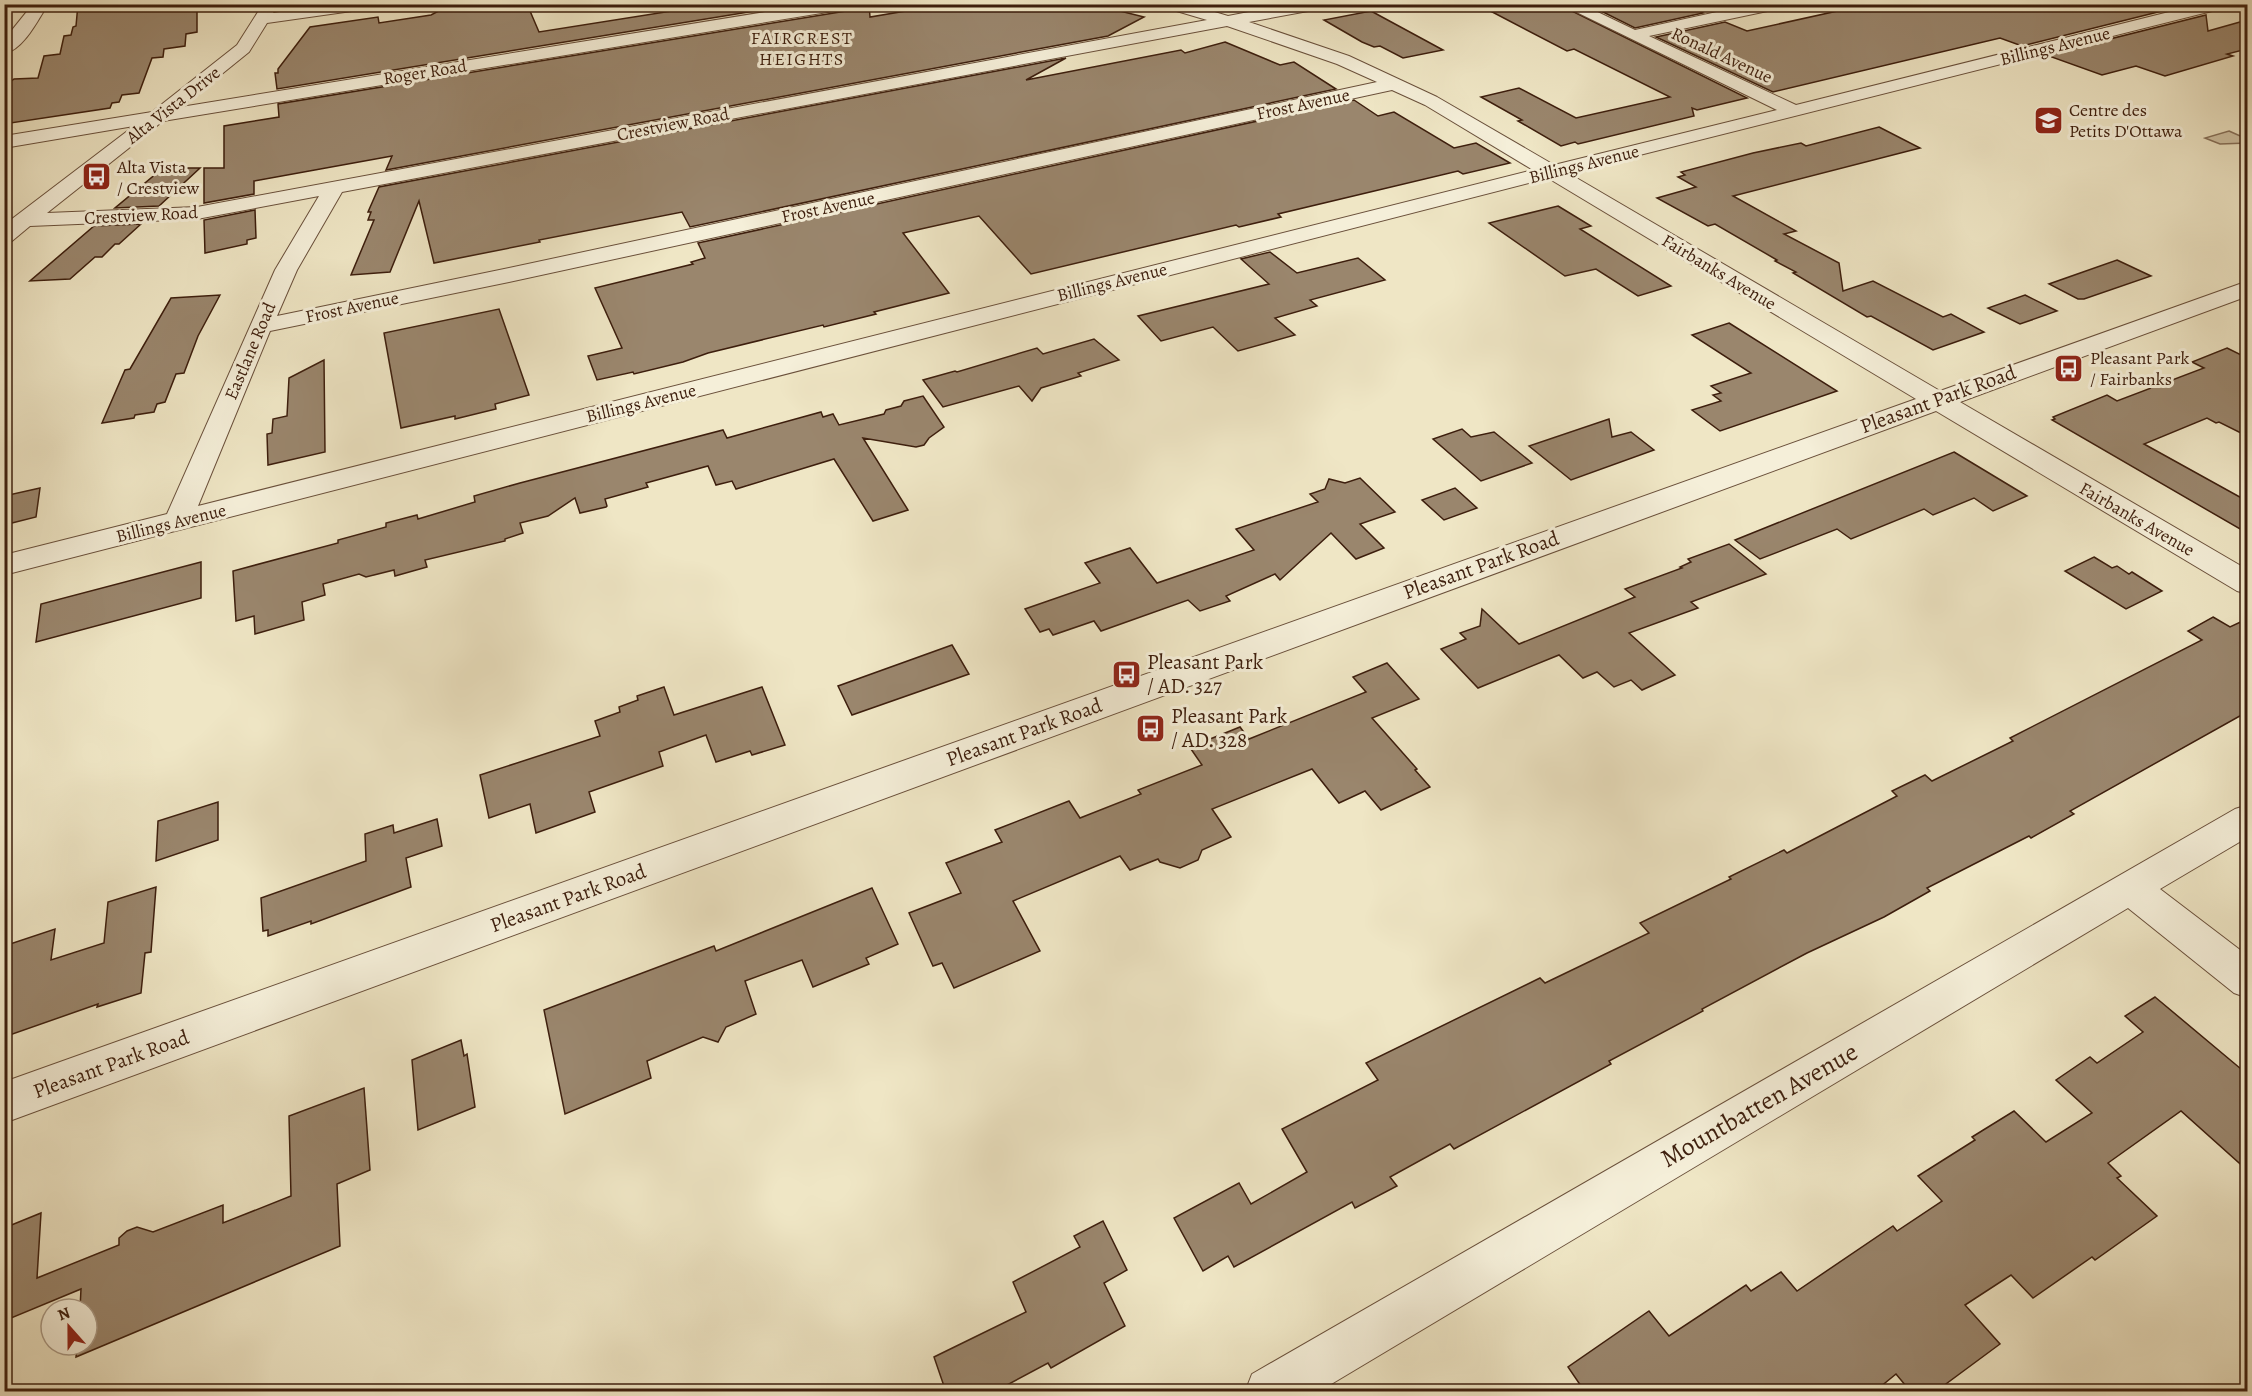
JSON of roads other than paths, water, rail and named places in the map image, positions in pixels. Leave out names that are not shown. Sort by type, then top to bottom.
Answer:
[{"type":"street","points":[[4,49],[17,38],[41,4]]},
{"type":"street","points":[[268,12],[366,4]]},
{"type":"street","name":"Roger Road","points":[[4,142],[846,4]]},
{"type":"street","name":"Fairbanks Avenue","points":[[1169,4],[1229,21],[1342,60],[1431,100],[2247,584]]},
{"type":"street","name":"Crestview Road","points":[[25,220],[196,213],[1319,4]]},
{"type":"street","name":"Ronald Avenue","points":[[1567,4],[1794,111]]},
{"type":"street","points":[[1633,35],[1777,4]]},
{"type":"street","name":"Billings Avenue","points":[[4,565],[1278,240],[2222,4]]},
{"type":"street","name":"Alta Vista Drive","points":[[4,236],[243,48],[268,12]]},
{"type":"street","name":"Frost Avenue","points":[[260,326],[509,275],[1395,84]]},
{"type":"street","name":"Eastlane Road","points":[[178,521],[286,270],[335,187]]},
{"type":"street","name":"Pleasant Park Road","points":[[4,1103],[2247,288]]},
{"type":"street","name":"Mountbatten Avenue","points":[[1270,1392],[2247,819]]},
{"type":"street","points":[[2130,888],[2247,980]]},
{"type":"place","name":"Centre des Petits D'Ottawa","points":[[2048,120]]},
{"type":"place","name":"Alta Vista / Crestview","points":[[96,177]]},
{"type":"place","name":"Pleasant Park / Fairbanks","points":[[2069,368]]},
{"type":"place","name":"Pleasant Park / AD. 327","points":[[1126,674]]},
{"type":"place","name":"Pleasant Park / AD. 328","points":[[1150,728]]},
{"type":"district","name":"FAIRCREST HEIGHTS","points":[[802,48]]}]
